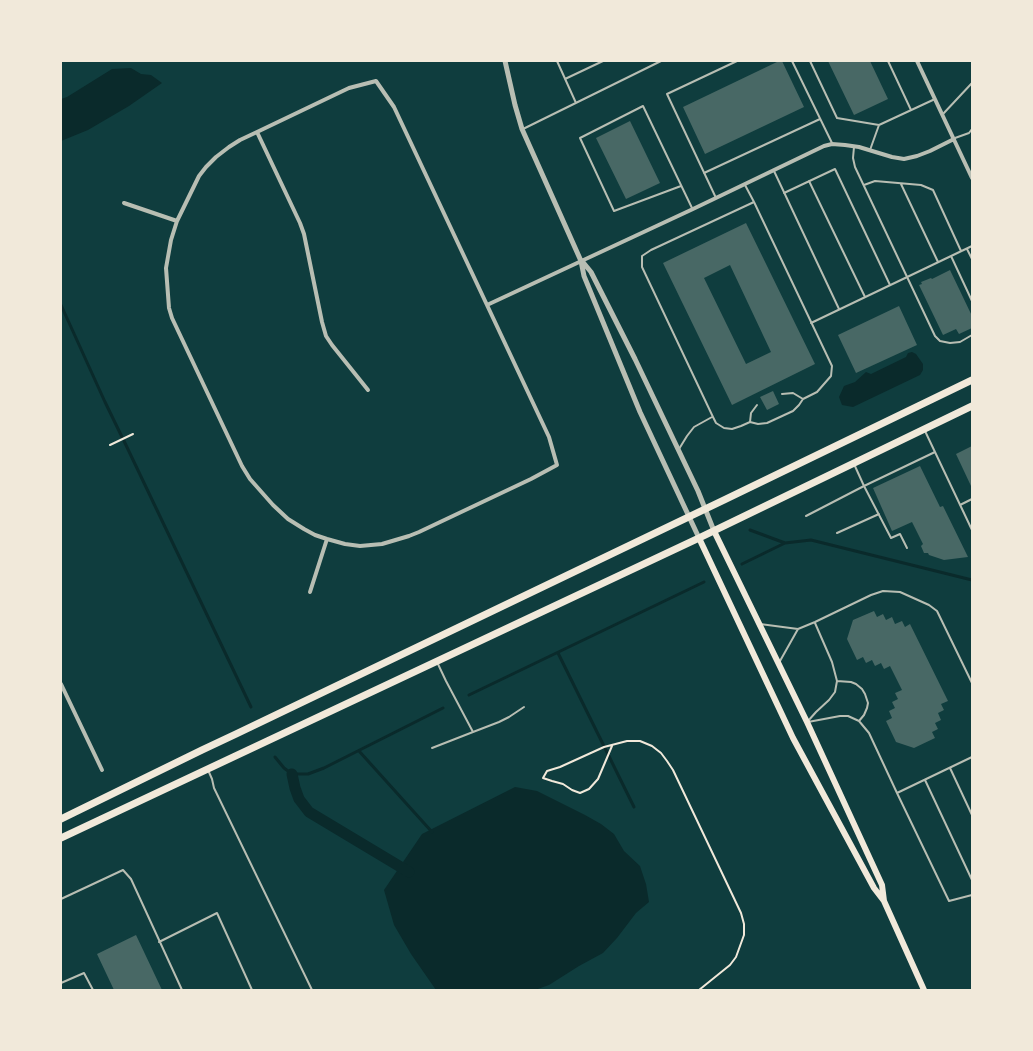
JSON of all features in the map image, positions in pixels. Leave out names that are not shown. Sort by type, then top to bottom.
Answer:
[{"type":"main road","points":[[61,820],[202,750],[972,380]]},
{"type":"main road","points":[[61,838],[714,531],[972,406]]},
{"type":"main road","points":[[714,531],[807,722],[882,885],[884,901]]},
{"type":"main road","points":[[699,538],[793,738],[874,888],[884,901],[924,990]]},
{"type":"street","points":[[505,61],[522,129],[581,260],[584,276],[640,412],[699,538]]},
{"type":"street","points":[[917,61],[972,178]]},
{"type":"street","points":[[376,81],[394,108],[549,436],[557,465],[420,532],[382,544],[360,546],[327,539],[304,529],[288,519],[261,493],[242,466],[172,318],[169,308],[166,268],[171,240],[178,221],[199,176],[216,157],[229,147],[257,132],[350,88],[376,81]]},
{"type":"street","points":[[257,132],[304,234],[326,336],[332,346],[368,390]]},
{"type":"street","points":[[487,305],[745,185],[824,146],[832,144],[854,146],[904,159],[930,151],[954,139]]},
{"type":"street","points":[[124,203],[178,221]]},
{"type":"street","points":[[581,260],[591,272],[635,359],[698,491],[714,531]]},
{"type":"street","points":[[310,592],[327,539]]},
{"type":"street","points":[[61,684],[102,770]]},
{"type":"lane","points":[[557,61],[576,103]]},
{"type":"lane","points":[[565,79],[603,61]]},
{"type":"lane","points":[[522,129],[661,61]]},
{"type":"lane","points":[[716,198],[667,94],[737,61]]},
{"type":"lane","points":[[792,61],[832,144]]},
{"type":"lane","points":[[810,61],[838,118],[879,125],[935,99]]},
{"type":"lane","points":[[888,61],[912,110]]},
{"type":"lane","points":[[942,114],[972,83]]},
{"type":"lane","points":[[681,186],[614,211],[580,138],[644,106],[693,209]]},
{"type":"lane","points":[[704,174],[820,119]]},
{"type":"lane","points":[[870,150],[879,125]]},
{"type":"lane","points":[[954,139],[969,133],[972,129]]},
{"type":"lane","points":[[854,146],[852,158],[855,167],[935,336],[940,341],[945,343],[954,343],[960,342],[972,335]]},
{"type":"lane","points":[[784,193],[835,169],[890,285]]},
{"type":"lane","points":[[774,171],[839,309]]},
{"type":"lane","points":[[809,181],[865,297]]},
{"type":"lane","points":[[864,185],[875,181],[921,185],[933,190],[961,251]]},
{"type":"lane","points":[[900,183],[938,262]]},
{"type":"lane","points":[[745,185],[754,202],[832,366],[831,376],[817,392],[803,399],[793,411],[767,423],[758,424],[750,422],[732,429],[724,428],[716,424],[712,417],[642,267],[642,256],[651,250],[754,202]]},
{"type":"lane","points":[[812,323],[972,246]]},
{"type":"lane","points":[[967,248],[972,259]]},
{"type":"lane","points":[[951,256],[972,301]]},
{"type":"lane","points":[[782,394],[793,394],[803,399]]},
{"type":"lane","points":[[750,422],[751,413],[757,405]]},
{"type":"lane","points":[[678,450],[694,427],[712,417]]},
{"type":"lane","points":[[924,429],[972,530]]},
{"type":"lane","points":[[806,516],[935,452]]},
{"type":"lane","points":[[854,463],[864,486],[891,538],[900,534],[907,548]]},
{"type":"lane","points":[[960,505],[972,499]]},
{"type":"lane","points":[[837,533],[879,514]]},
{"type":"lane","points":[[759,624],[798,630],[871,595],[883,591],[900,592],[929,604],[937,611],[972,683]]},
{"type":"lane","points":[[807,722],[830,700],[837,681],[832,662],[815,622]]},
{"type":"lane","points":[[778,664],[798,630]]},
{"type":"lane","points":[[437,661],[473,732]]},
{"type":"lane","points":[[837,681],[856,684],[865,694],[868,703],[867,708],[859,721]]},
{"type":"lane","points":[[432,748],[499,722],[524,707]]},
{"type":"lane","points":[[807,722],[840,716],[848,716],[859,721],[869,733],[949,901],[972,895]]},
{"type":"lane","points":[[897,793],[972,758]]},
{"type":"lane","points":[[950,768],[972,815]]},
{"type":"lane","points":[[208,769],[214,788],[312,990]]},
{"type":"lane","points":[[925,780],[972,880]]},
{"type":"lane","points":[[61,899],[123,870],[131,879],[182,990]]},
{"type":"lane","points":[[159,942],[217,913],[252,990]]},
{"type":"lane","points":[[61,983],[84,973],[93,990]]},
{"type":"path","points":[[110,445],[133,434]]},
{"type":"path","points":[[612,746],[598,779],[589,789],[580,793],[563,784],[543,778],[547,771],[560,767],[604,747],[627,741],[640,741],[652,746],[661,753],[667,761],[673,770],[741,913],[744,924],[744,935],[736,957],[730,965],[699,990]]},
{"type":"water","points":[[131,68],[141,74],[151,75],[162,83],[129,106],[88,130],[61,141],[61,99],[67,97],[112,69]]},
{"type":"water","points":[[912,352],[916,354],[923,364],[923,370],[920,375],[853,407],[842,405],[839,397],[844,386],[855,382],[866,372],[871,374],[906,357],[908,353]]},
{"type":"water","points":[[515,787],[537,791],[585,815],[601,824],[614,834],[624,851],[640,866],[646,884],[649,902],[636,913],[617,938],[603,953],[549,985],[535,990],[436,990],[411,954],[394,925],[384,890],[422,834]]},
{"type":"building","points":[[779,61],[782,61],[804,107],[705,154],[683,107]]},
{"type":"building","points":[[828,61],[870,61],[888,99],[854,115]]},
{"type":"building","points":[[630,121],[660,183],[626,199],[596,138]]},
{"type":"building","points":[[746,223],[815,364],[732,405],[663,263]],"holes":[[[730,265],[771,352],[746,364],[704,278]]]},
{"type":"building","points":[[950,270],[972,316],[972,328],[959,334],[956,329],[943,335],[919,285],[922,284],[921,282],[931,278],[932,279]]},
{"type":"building","points":[[899,306],[917,345],[856,373],[838,335]]},
{"type":"building","points":[[773,391],[779,404],[767,410],[760,397]]},
{"type":"building","points":[[972,446],[972,485],[971,486],[956,454]]},
{"type":"building","points":[[920,466],[940,507],[943,506],[968,557],[944,560],[929,555],[928,553],[924,553],[921,546],[923,544],[912,522],[892,531],[873,488]]},
{"type":"building","points":[[874,611],[877,617],[883,614],[886,620],[892,617],[895,624],[902,621],[905,627],[910,624],[948,701],[941,704],[944,710],[938,713],[941,720],[935,723],[938,729],[932,732],[935,738],[914,748],[896,742],[886,721],[892,718],[889,711],[895,708],[892,702],[898,699],[895,693],[902,690],[890,666],[884,669],[881,663],[875,666],[872,660],[866,663],[863,657],[857,660],[847,639],[853,620]]},
{"type":"building","points":[[136,935],[162,990],[114,990],[97,954]]},
{"type":"waterway","points":[[61,305],[122,437]]},
{"type":"waterway","points":[[124,441],[251,707]]},
{"type":"waterway","points":[[750,530],[785,543]]},
{"type":"waterway","points":[[742,564],[785,543],[811,540],[972,580]]},
{"type":"waterway","points":[[469,695],[704,582]]},
{"type":"waterway","points":[[558,653],[634,807]]},
{"type":"waterway","points":[[275,757],[284,768],[292,774],[308,774],[324,768],[443,708]]},
{"type":"waterway","points":[[359,751],[432,832]]},
{"type":"waterway","points":[[292,774],[299,799],[309,812],[409,872]]}]
